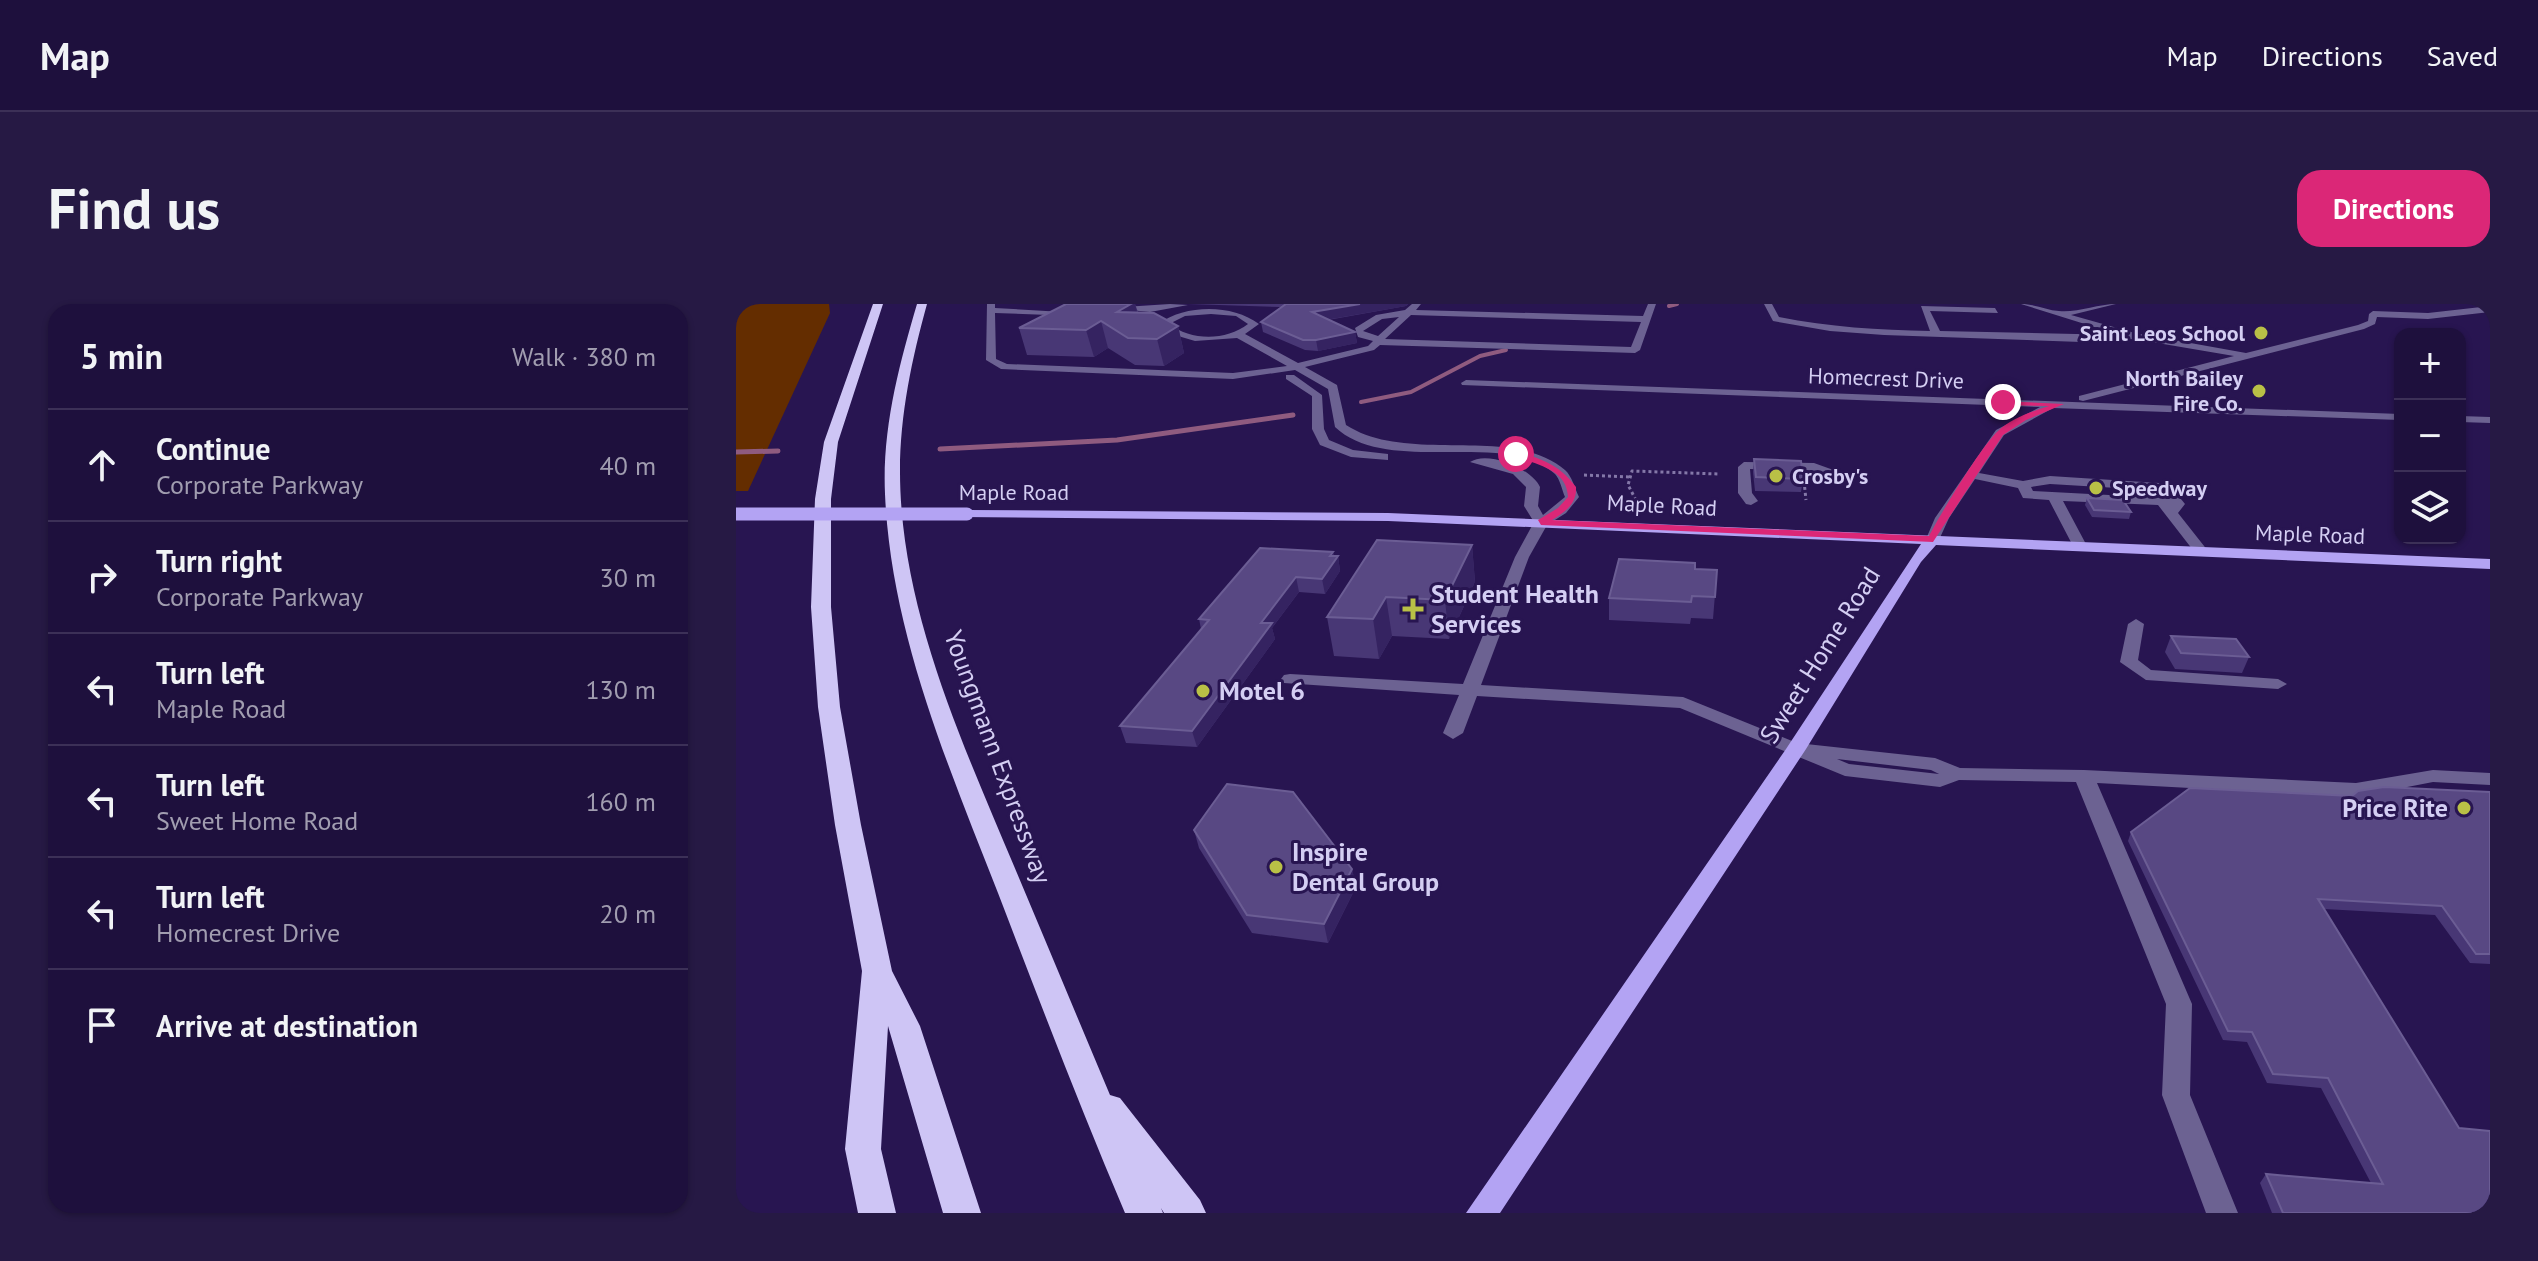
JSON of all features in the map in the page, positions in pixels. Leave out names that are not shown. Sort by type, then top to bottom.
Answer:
[{"type":"highway","points":[[877,1213],[863,1149],[877,971],[829,707],[821,607],[823,499],[831,442],[878,304]]},
{"type":"highway","name":"Youngmann Expressway","points":[[922,304],[904,373],[892,492],[905,595],[985,829],[1085,1079],[1144,1213]]},
{"type":"highway","points":[[877,971],[904,1026],[962,1213]]},
{"type":"highway","points":[[1085,1079],[1187,1213]]},
{"type":"main road","name":"Maple Road","points":[[736,514],[1276,514],[1541,522],[2490,564]]},
{"type":"main road","name":"Sweet Home Road","points":[[1482,1213],[1796,749],[1915,560],[1933,539]]},
{"type":"street","points":[[1768,304],[1776,319],[1814,328],[2012,335],[2083,341],[2134,336]]},
{"type":"street","points":[[2060,314],[2112,304]]},
{"type":"street","points":[[1102,307],[1167,305],[1198,312],[1232,313],[1254,324],[1237,334],[1221,337],[1182,336],[1165,327],[1166,320],[1183,309]]},
{"type":"street","points":[[1936,333],[1923,306],[2007,309]]},
{"type":"street","points":[[2025,306],[2134,336],[2218,348],[2246,356]]},
{"type":"street","points":[[1957,307],[1972,334]]},
{"type":"street","points":[[1993,307],[2012,335]]},
{"type":"street","points":[[1244,376],[1299,368],[1332,359],[1383,338],[1414,308]]},
{"type":"street","points":[[1414,308],[1648,315],[1635,350],[1497,346],[1383,338],[1361,335],[1358,330],[1379,317],[1414,308]]},
{"type":"street","points":[[1511,325],[1522,309]]},
{"type":"street","name":"Sweet Home Road","points":[[1933,539],[1942,518],[2004,429],[2023,418],[2060,404],[2361,327],[2372,322],[2368,310],[2428,316],[2490,309]]},
{"type":"street","points":[[991,312],[1076,313]]},
{"type":"street","points":[[991,312],[1058,322]]},
{"type":"street","points":[[991,312],[991,360],[1005,367],[1244,376],[1302,384]]},
{"type":"street","points":[[1400,322],[1511,325],[1648,315]]},
{"type":"street","points":[[1237,334],[1333,387],[1341,427],[1346,434],[1387,445],[1494,451],[1546,464],[1568,480],[1572,497],[1561,510],[1541,522],[1522,557],[1453,733]]},
{"type":"street","points":[[1383,338],[1504,336],[1638,340]]},
{"type":"street","points":[[1497,346],[1504,336]]},
{"type":"street","points":[[1221,337],[1317,395],[1320,435],[1324,442],[1341,450],[1369,456],[1488,463],[1522,474],[1534,489],[1531,506],[1541,522]]},
{"type":"street","points":[[1319,378],[1319,371],[1332,359]]},
{"type":"street","name":"Homecrest Drive","points":[[1466,383],[2394,417]]},
{"type":"street","points":[[1318,414],[1339,413]]},
{"type":"street","points":[[2466,419],[2490,420]]},
{"type":"street","points":[[1751,501],[1745,493],[1744,467],[1748,465],[1814,467],[1833,472]]},
{"type":"street","points":[[1972,475],[2023,485],[2050,480],[2144,484],[2169,493],[2178,504],[2171,513]]},
{"type":"street","points":[[2023,485],[2028,495],[2162,501],[2201,551]]},
{"type":"street","points":[[2054,496],[2080,546]]},
{"type":"street","points":[[2136,624],[2129,662],[2146,675],[2278,684]]},
{"type":"street","points":[[1290,679],[1683,703],[1845,770],[1940,781],[1956,774],[2084,776],[2356,790],[2433,776],[2490,779]]},
{"type":"street","points":[[2084,776],[2179,1004],[2176,1095],[2222,1213]]},
{"type":"path","points":[[1636,500],[1628,485],[1632,471],[1718,474]]},
{"type":"path","points":[[1584,475],[1630,477]]},
{"type":"shaded area","points":[[736,304],[829,304],[830,313],[748,491],[736,491]]},
{"type":"building","points":[[1066,304],[1131,304],[1117,312],[1154,313],[1178,326],[1157,339],[1128,338],[1101,321],[1086,330],[1019,328]]},
{"type":"building","points":[[1286,304],[1360,304],[1312,312],[1355,332],[1303,340],[1261,322]]},
{"type":"building","points":[[1754,459],[1801,461],[1803,479],[1756,477]]},
{"type":"building","points":[[2087,498],[2123,500],[2131,512],[2094,510]]},
{"type":"building","points":[[1377,540],[1472,545],[1445,600],[1386,597],[1373,619],[1327,617]]},
{"type":"building","name":"Motel 6","points":[[1260,548],[1333,552],[1330,556],[1338,556],[1322,579],[1296,577],[1261,623],[1272,623],[1192,731],[1120,726],[1209,620],[1199,619]]},
{"type":"building","points":[[1619,559],[1695,563],[1695,569],[1717,570],[1715,597],[1692,596],[1691,602],[1609,598]]},
{"type":"building","points":[[2171,636],[2236,639],[2249,657],[2181,653]]},
{"type":"building","name":"Inspire Dental Group","points":[[1227,784],[1293,792],[1352,869],[1324,924],[1247,915],[1194,830]]},
{"type":"building","points":[[2384,787],[2490,792],[2490,954],[2476,954],[2442,906],[2318,899],[2459,1128],[2490,1131],[2490,1213],[2283,1213],[2266,1174],[2383,1184],[2328,1078],[2273,1074],[2252,1032],[2228,1031],[2131,832],[2190,788],[2352,796],[2358,791]]},
{"type":"waterway","points":[[1669,306],[1677,304]]},
{"type":"waterway","points":[[1361,402],[1411,392],[1480,356],[1506,350]]},
{"type":"waterway","points":[[940,449],[1117,440],[1293,415]]},
{"type":"waterway","points":[[736,452],[778,451]]},
{"type":"place","name":"Saint Leos School","points":[[2261,333]]},
{"type":"place","name":"North Bailey Fire Co.","points":[[2259,391]]},
{"type":"place","name":"Crosby's","points":[[1776,476]]},
{"type":"place","name":"Speedway","points":[[2096,488]]},
{"type":"place","name":"Student Health Services","points":[[1413,609]]},
{"type":"place","name":"Motel 6","points":[[1203,691]]},
{"type":"place","name":"Price Rite","points":[[2464,808]]},
{"type":"place","name":"Inspire Dental Group","points":[[1276,867]]},
{"type":"route","points":[[1516,454],[1560,472],[1572,487],[1572,497],[1561,510],[1541,522],[1933,539],[1942,518],[2000,433],[2023,418],[2060,404],[2003,402]]}]
